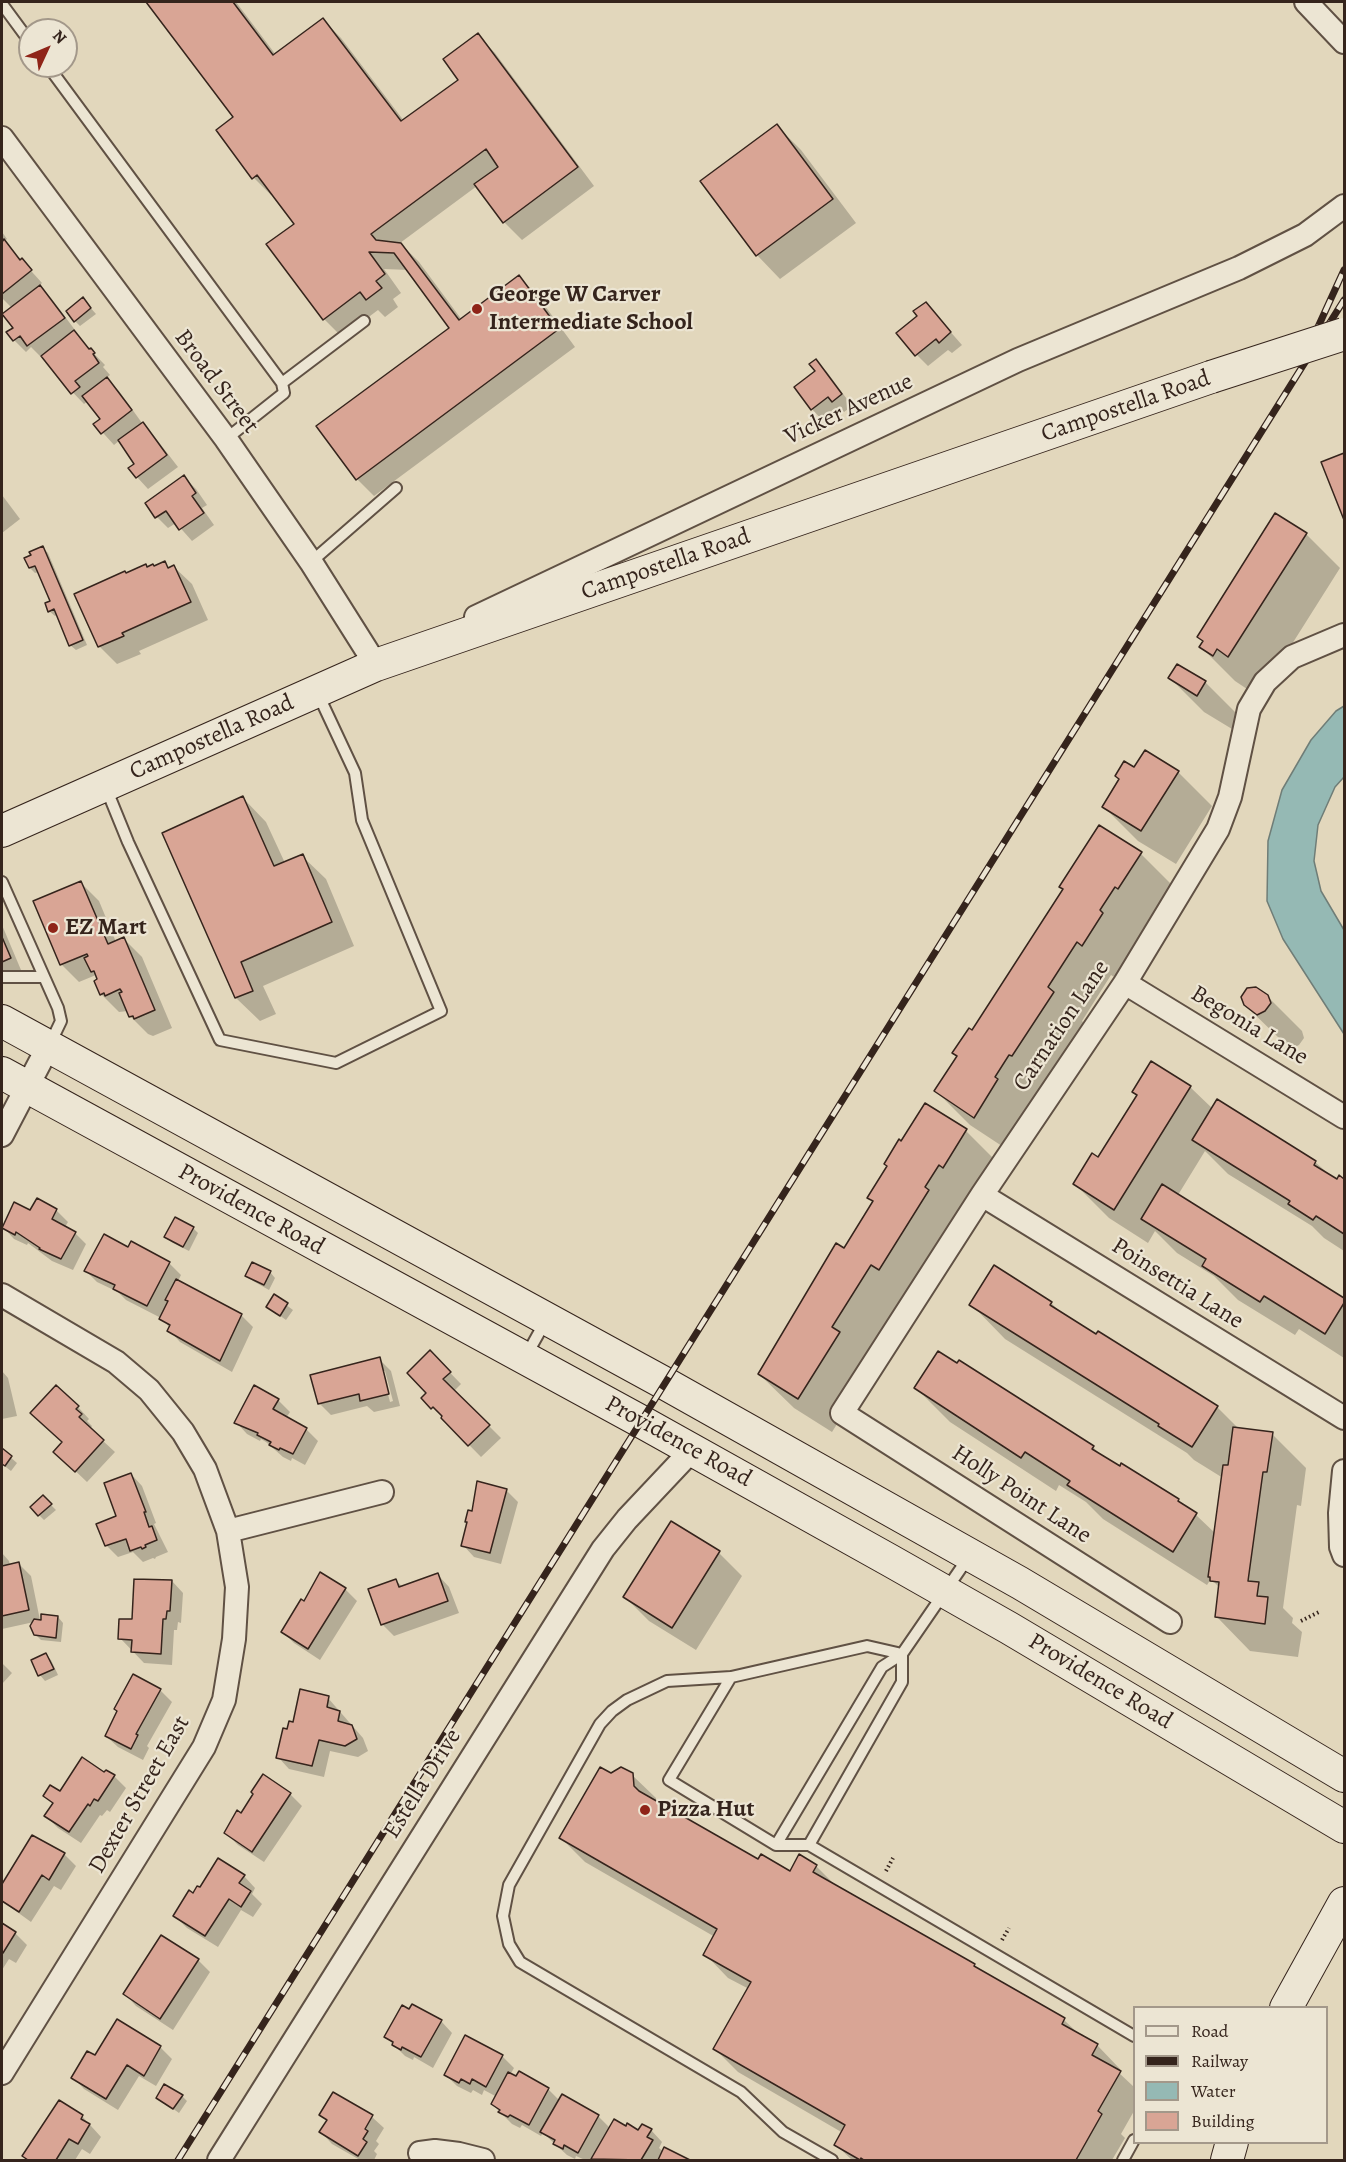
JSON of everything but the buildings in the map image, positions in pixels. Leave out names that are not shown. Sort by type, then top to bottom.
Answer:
[{"type":"main road","name":"Campostella Road","points":[[2,831],[376,665],[1344,334]]},
{"type":"main road","name":"Providence Road","points":[[2,1021],[546,1319],[970,1555],[1344,1776]]},
{"type":"main road","name":"Providence Road","points":[[14,1080],[525,1358],[945,1592],[1344,1827]]},
{"type":"main road","points":[[1287,2006],[1344,1903]]},
{"type":"main road","points":[[1227,2160],[1231,2144]]},
{"type":"street","points":[[1305,2],[1344,42]]},
{"type":"street","name":"Broad Street","points":[[2,138],[226,439],[311,562],[376,665]]},
{"type":"street","name":"Vicker Avenue","points":[[376,665],[1018,360],[1239,268],[1305,235],[1344,206]]},
{"type":"street","name":"Carnation Lane","points":[[843,1413],[982,1195],[1125,983],[1218,829],[1230,797],[1249,710],[1265,682],[1292,657],[1344,635]]},
{"type":"street","name":"Begonia Lane","points":[[1125,983],[1344,1117]]},
{"type":"street","points":[[2,1135],[14,1080],[48,1047]]},
{"type":"street","name":"Poinsettia Lane","points":[[982,1195],[1344,1418]]},
{"type":"street","name":"Dexter Street East","points":[[2,1295],[116,1362],[149,1390],[183,1432],[205,1469],[228,1531],[237,1587],[234,1639],[224,1700],[204,1747],[2,2073]]},
{"type":"street","name":"Holly Point Lane","points":[[843,1413],[1170,1622]]},
{"type":"street","name":"Estella Drive","points":[[219,2160],[603,1550],[627,1519],[692,1450]]},
{"type":"street","points":[[1344,1471],[1340,1513],[1341,1546],[1344,1555]]},
{"type":"street","points":[[228,1531],[382,1492]]},
{"type":"street","points":[[420,2153],[435,2151],[483,2160]]},
{"type":"lane","points":[[2,4],[18,26]]},
{"type":"lane","points":[[57,78],[282,383],[284,393],[226,439]]},
{"type":"lane","points":[[282,383],[364,321]]},
{"type":"lane","points":[[311,562],[396,488]]},
{"type":"lane","points":[[105,786],[128,842],[220,1040],[336,1063],[441,1011],[362,820],[355,773],[316,692]]},
{"type":"lane","points":[[2,882],[58,1008],[61,1021],[48,1047]]},
{"type":"lane","points":[[2,977],[43,976]]},
{"type":"lane","points":[[525,1358],[546,1319]]},
{"type":"lane","points":[[776,1845],[882,1667],[902,1654],[970,1555]]},
{"type":"lane","points":[[832,2160],[783,2132],[741,2092],[520,1962],[509,1944],[503,1916],[509,1885],[600,1724],[627,1700],[667,1681],[731,1677],[867,1646],[902,1654]]},
{"type":"lane","points":[[809,1845],[902,1682],[902,1654]]},
{"type":"lane","points":[[731,1677],[669,1780],[776,1845],[809,1845],[1133,2035]]},
{"type":"lane","points":[[1123,2160],[1133,2142]]},
{"type":"path","points":[[1301,1621],[1319,1612]]},
{"type":"water","points":[[1344,706],[1344,777],[1335,787],[1318,825],[1314,861],[1321,891],[1344,930],[1344,1034],[1283,939],[1267,901],[1268,841],[1282,790],[1311,740],[1336,711]]},
{"type":"railway","points":[[1313,338],[1344,270]]},
{"type":"railway","points":[[178,2160],[1344,300]]},
{"type":"place","name":"George W Carver Intermediate School","points":[[477,309]]},
{"type":"place","name":"EZ Mart","points":[[53,928]]},
{"type":"place","name":"Pizza Hut","points":[[645,1810]]}]
